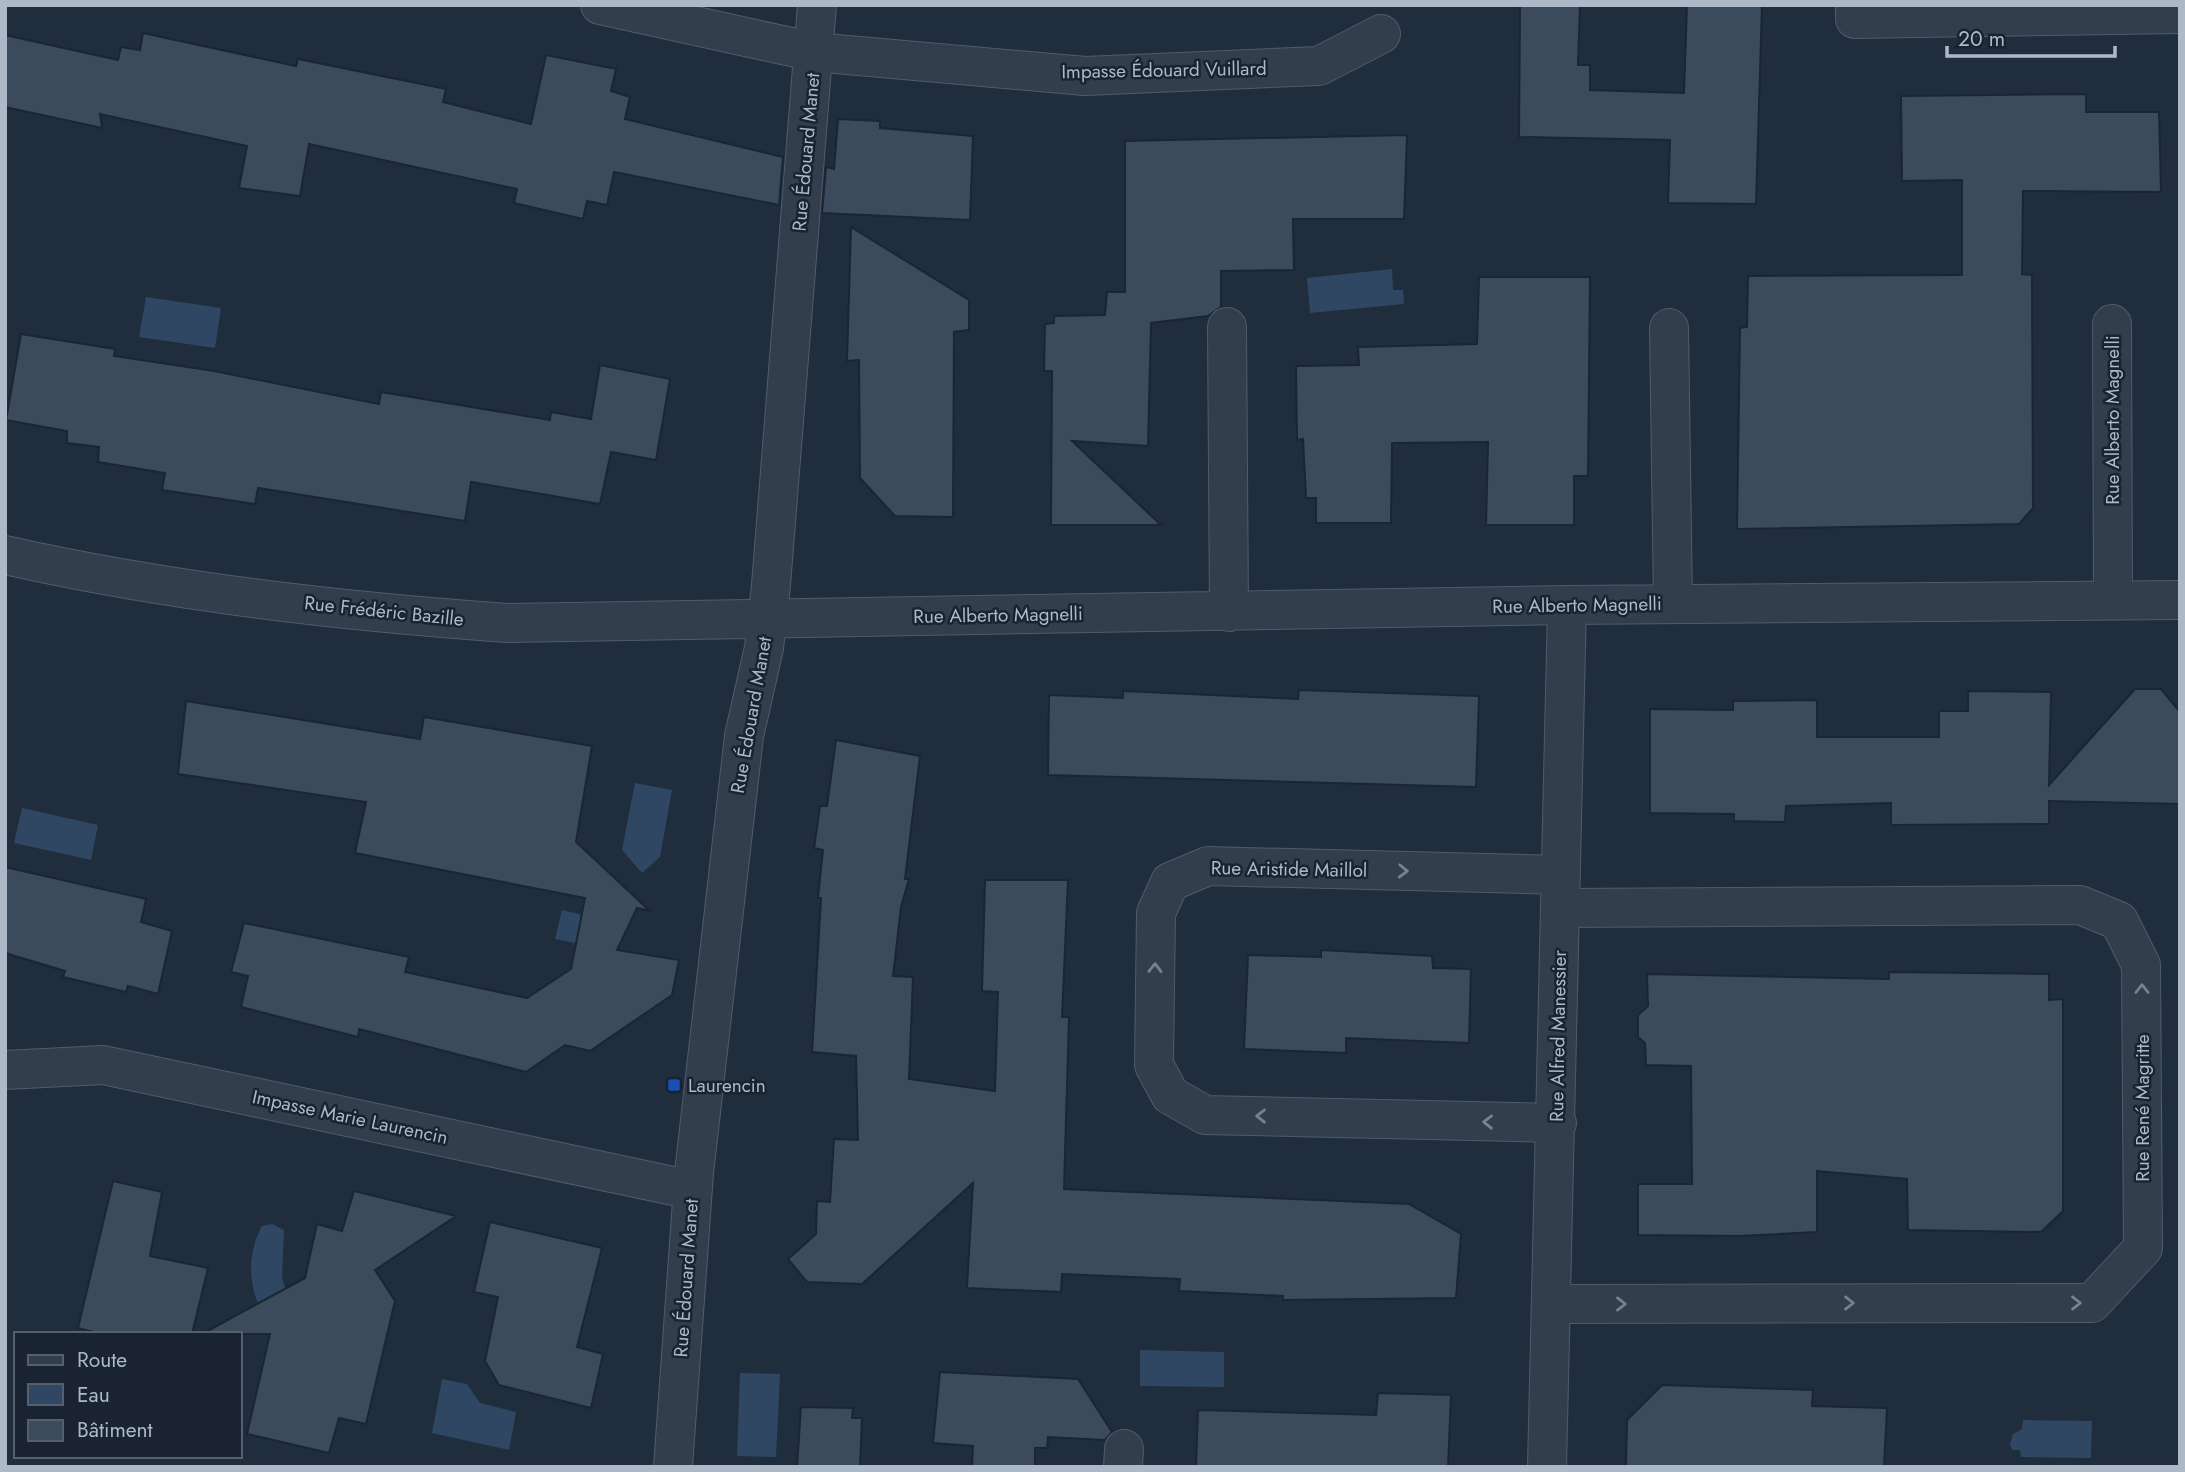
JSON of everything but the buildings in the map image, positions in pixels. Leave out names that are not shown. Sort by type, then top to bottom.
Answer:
[{"type":"street","name":"Impasse Édouard Vuillard","points":[[600,5],[814,52],[1085,76],[1319,66],[1381,34]]},
{"type":"street","name":"Rue Édouard Manet","points":[[673,1467],[692,1190],[744,736],[764,648],[767,619],[817,5]]},
{"type":"street","points":[[1855,5],[1855,19],[2180,14]]},
{"type":"street","name":"Rue Alberto Magnelli","points":[[2112,324],[2113,600]]},
{"type":"street","points":[[1227,327],[1229,612]]},
{"type":"street","name":"Rue Alberto Magnelli","points":[[1669,328],[1673,604]]},
{"type":"street","name":"Rue Frédéric Bazille","points":[[5,555],[88,573],[372,613],[508,623],[767,619]]},
{"type":"street","name":"Rue Alberto Magnelli","points":[[767,619],[1567,605],[2180,600]]},
{"type":"street","name":"Rue Alfred Manessier","points":[[1547,1467],[1553,1304],[1567,605]]},
{"type":"street","name":"Rue Aristide Maillol","points":[[1557,1123],[1205,1115],[1170,1095],[1154,1065],[1156,913],[1170,882],[1208,866],[1561,891]]},
{"type":"street","name":"Rue René Magritte","points":[[1553,1304],[2092,1303],[2143,1248],[2141,965],[2119,921],[2080,905],[1561,891]]},
{"type":"street","name":"Impasse Marie Laurencin","points":[[5,1070],[103,1065],[692,1190]]},
{"type":"water","points":[[1392,269],[1393,290],[1403,290],[1404,304],[1310,313],[1307,278]]},
{"type":"water","points":[[146,297],[221,308],[215,348],[139,337]]},
{"type":"water","points":[[635,783],[672,790],[660,857],[642,873],[622,850]]},
{"type":"water","points":[[22,808],[98,825],[91,860],[14,843]]},
{"type":"water","points":[[562,910],[617,923],[610,950],[555,939]]},
{"type":"water","points":[[272,1224],[284,1230],[282,1278],[291,1307],[266,1321],[256,1298],[251,1262],[262,1226]]},
{"type":"water","points":[[1140,1350],[1224,1352],[1224,1387],[1140,1386]]},
{"type":"water","points":[[740,1373],[780,1374],[776,1457],[737,1456]]},
{"type":"water","points":[[442,1379],[467,1384],[480,1403],[516,1412],[509,1450],[432,1433]]},
{"type":"water","points":[[2023,1420],[2092,1421],[2091,1458],[2021,1457],[2020,1450],[2012,1450],[2010,1444],[2013,1434],[2022,1429]]},
{"type":"place","name":"Laurencin","points":[[674,1085]]}]
